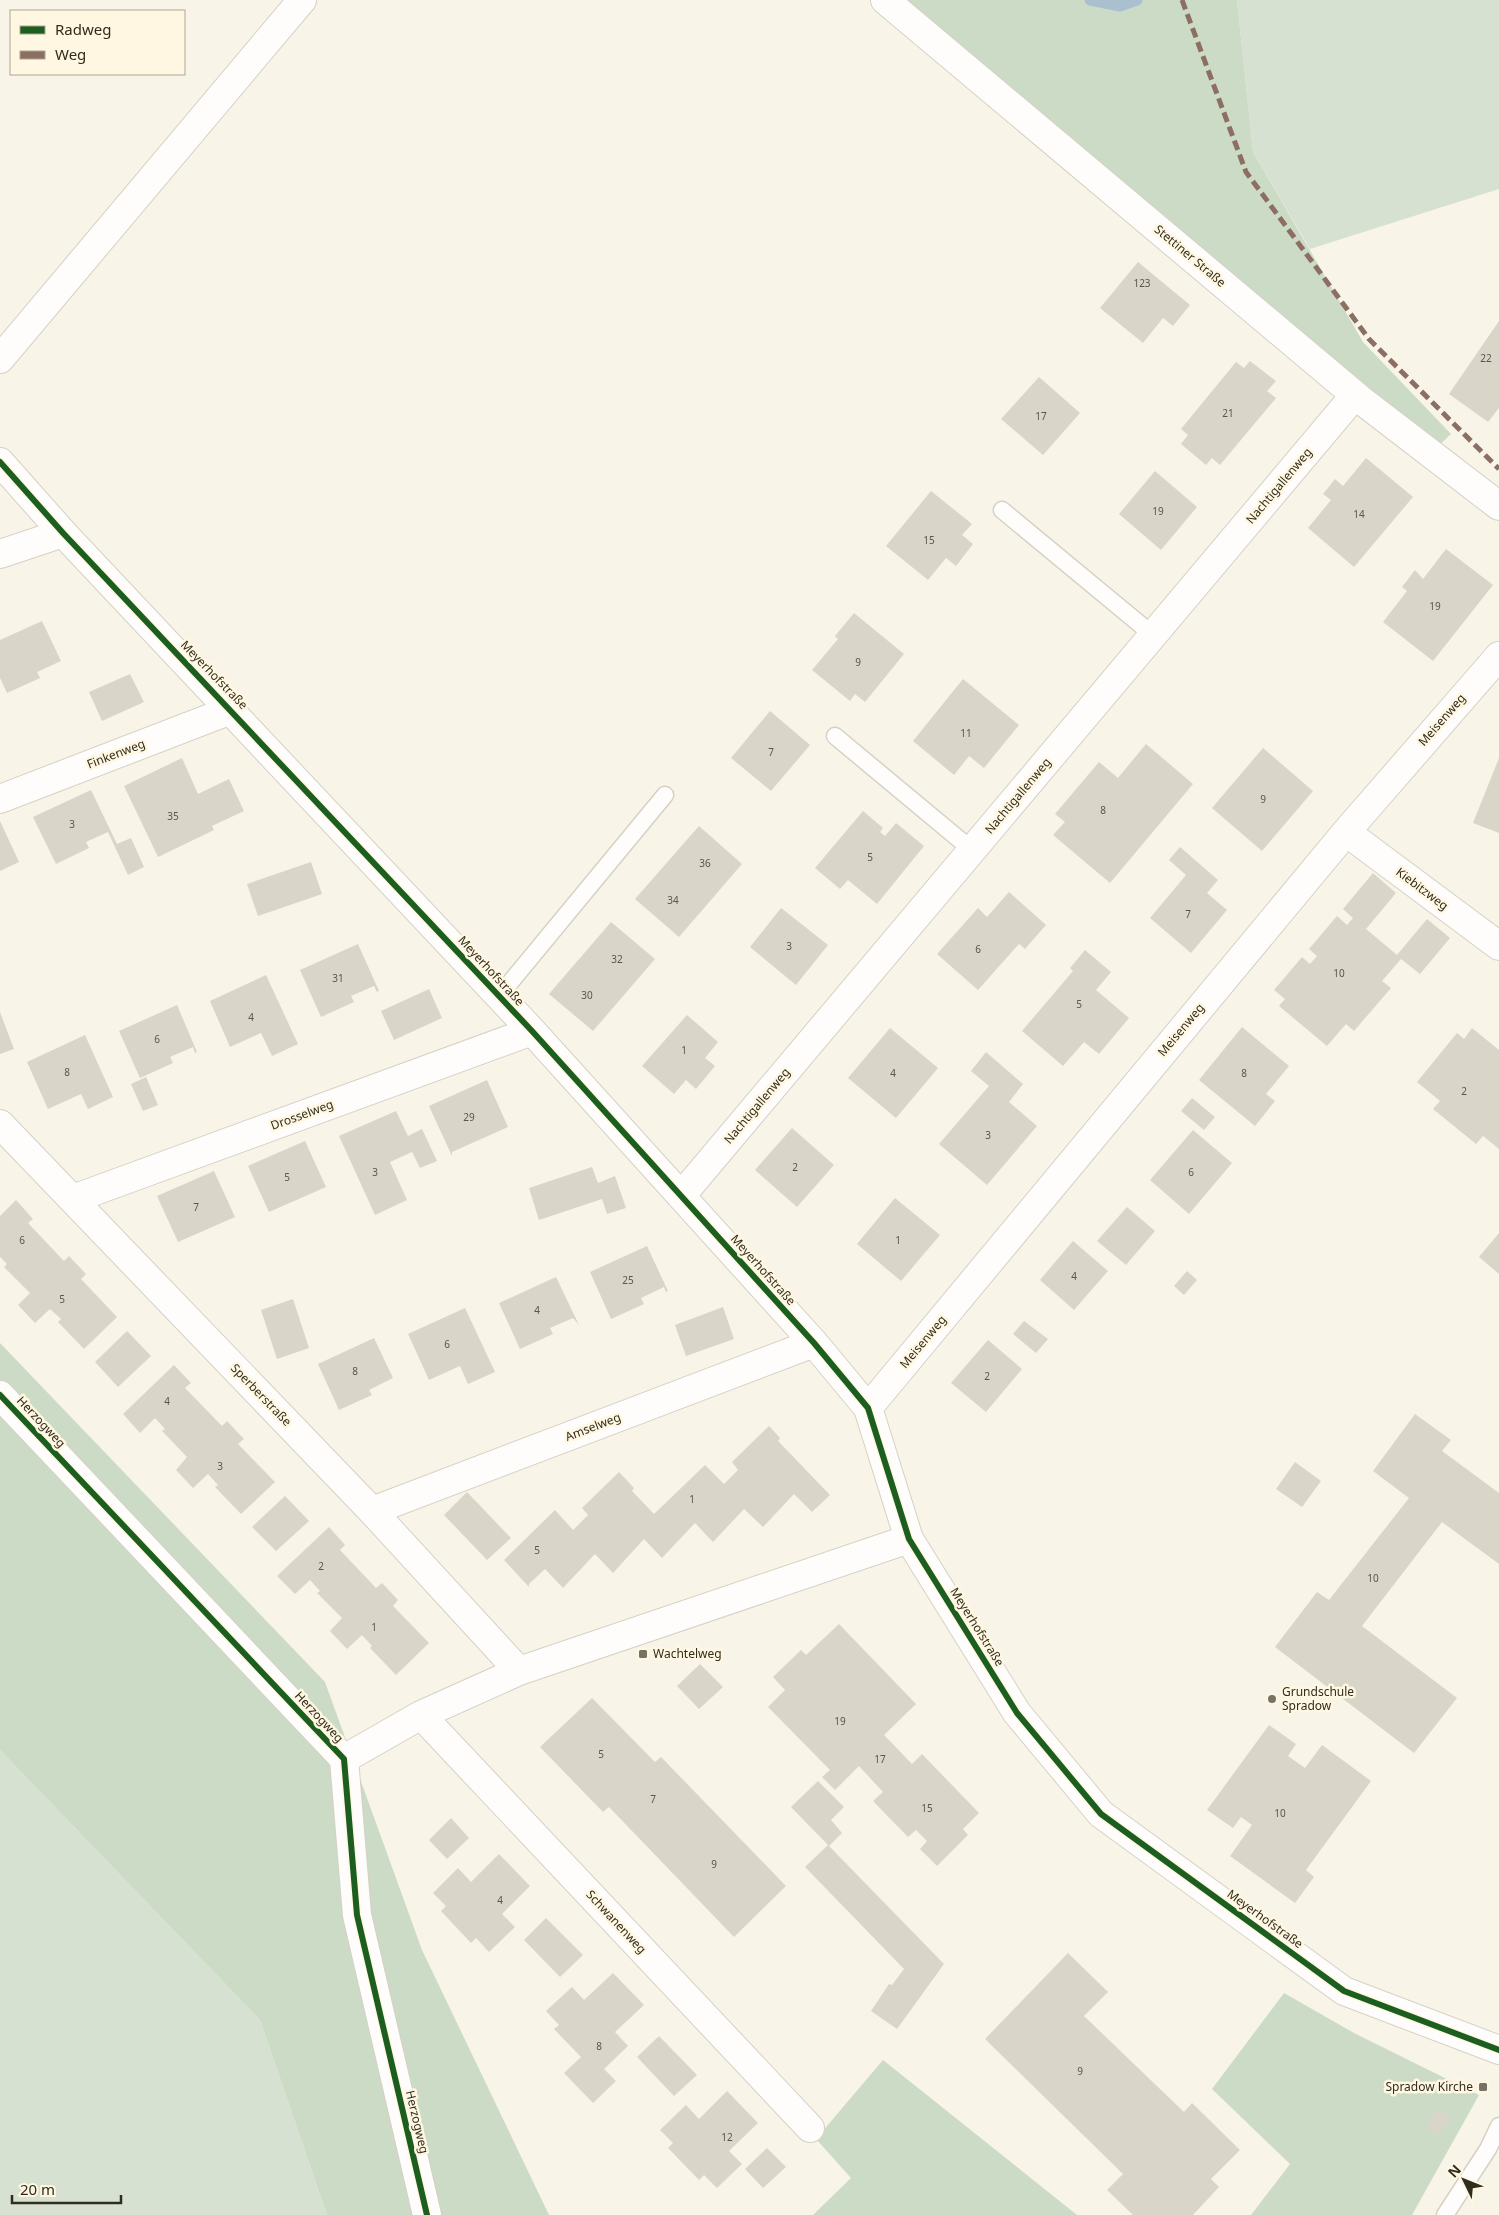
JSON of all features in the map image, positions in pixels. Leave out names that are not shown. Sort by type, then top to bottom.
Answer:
[{"type":"street","points":[[0,360],[302,0]]},
{"type":"street","name":"Stettiner Straße","points":[[885,0],[1355,395],[1499,506]]},
{"type":"street","name":"Nachtigallenweg","points":[[681,1196],[1355,395]]},
{"type":"street","name":"Meyerhofstraße","points":[[0,462],[62,533],[532,1031],[814,1343],[868,1408],[909,1539],[1017,1713],[1101,1814],[1344,1991],[1499,2050]]},
{"type":"street","points":[[0,554],[62,533]]},
{"type":"street","name":"Meisenweg","points":[[868,1408],[1346,832],[1499,656]]},
{"type":"street","name":"Finkenweg","points":[[0,799],[231,710]]},
{"type":"street","name":"Kiebitzweg","points":[[1346,832],[1499,946]]},
{"type":"street","name":"Drosselweg","points":[[73,1199],[532,1031]]},
{"type":"street","name":"Sperberstraße","points":[[0,1124],[372,1511],[519,1671]]},
{"type":"street","name":"Amselweg","points":[[372,1511],[814,1343]]},
{"type":"street","name":"Herzogweg","points":[[0,1396],[344,1759],[357,1916],[427,2215]]},
{"type":"street","points":[[344,1759],[421,1715],[519,1671],[909,1539]]},
{"type":"street","name":"Schwanenweg","points":[[421,1715],[810,2128]]},
{"type":"lane","points":[[1002,510],[1153,635]]},
{"type":"lane","points":[[835,736],[972,850]]},
{"type":"lane","points":[[499,996],[665,795]]},
{"type":"lane","points":[[1445,2215],[1488,2149],[1499,2126]]},
{"type":"green space","points":[[899,0],[1237,0],[1253,152],[1363,342],[1451,434],[1435,449]]},
{"type":"green space","points":[[1237,0],[1499,0],[1499,189],[1310,249],[1253,152]]},
{"type":"green space","points":[[0,1343],[325,1682],[422,1950],[549,2215],[327,2215],[260,2020],[0,1750]]},
{"type":"green space","points":[[0,1750],[260,2020],[327,2215],[0,2215]]},
{"type":"green space","points":[[1284,1993],[1354,2033],[1479,2095],[1412,2215],[1251,2215],[1290,2164],[1212,2089]]},
{"type":"green space","points":[[883,2060],[1077,2215],[813,2215],[851,2178],[816,2139]]},
{"type":"building","points":[[1138,262],[1190,305],[1173,326],[1163,318],[1143,343],[1100,308]]},
{"type":"building","points":[[1499,321],[1499,408],[1488,422],[1449,394]]},
{"type":"building","points":[[1250,361],[1276,381],[1267,391],[1276,398],[1220,465],[1212,458],[1206,465],[1181,444],[1188,435],[1181,429],[1236,362],[1244,368]]},
{"type":"building","points":[[1039,377],[1080,413],[1043,455],[1001,419]]},
{"type":"building","points":[[1366,458],[1413,497],[1354,567],[1308,528],[1331,500],[1323,494],[1335,479],[1343,486]]},
{"type":"building","points":[[1155,471],[1197,507],[1161,550],[1119,514]]},
{"type":"building","points":[[931,491],[972,524],[962,535],[973,544],[956,566],[946,558],[928,580],[886,546]]},
{"type":"building","points":[[1446,549],[1493,585],[1433,661],[1383,622],[1407,591],[1402,587],[1415,570],[1423,579]]},
{"type":"building","points":[[854,613],[904,654],[865,702],[855,694],[850,701],[812,670],[838,639],[835,636]]},
{"type":"building","points":[[42,621],[61,661],[37,672],[40,678],[7,693],[0,678],[0,640]]},
{"type":"building","points":[[130,674],[144,702],[102,721],[89,692]]},
{"type":"building","points":[[963,679],[1019,725],[984,768],[969,756],[954,775],[913,741]]},
{"type":"building","points":[[770,711],[810,745],[771,791],[731,758]]},
{"type":"building","points":[[1146,744],[1193,784],[1110,883],[1053,835],[1065,822],[1055,814],[1099,762],[1118,778]]},
{"type":"building","points":[[1263,748],[1313,791],[1262,851],[1212,808]]},
{"type":"building","points":[[182,758],[198,794],[229,779],[244,811],[212,826],[214,830],[158,857],[124,786]]},
{"type":"building","points":[[1499,758],[1499,833],[1473,823]]},
{"type":"building","points":[[91,790],[117,844],[131,838],[144,867],[128,875],[108,832],[86,842],[89,848],[56,864],[33,817]]},
{"type":"building","points":[[863,811],[883,828],[880,832],[885,836],[896,823],[924,846],[877,904],[848,880],[840,889],[815,868]]},
{"type":"building","points":[[0,821],[19,862],[0,871]]},
{"type":"building","points":[[699,826],[742,864],[679,937],[635,899]]},
{"type":"building","points":[[1180,847],[1218,880],[1207,893],[1227,910],[1191,953],[1150,918],[1186,875],[1169,860]]},
{"type":"building","points":[[311,862],[322,894],[258,916],[247,884]]},
{"type":"building","points":[[1373,873],[1396,893],[1366,929],[1397,955],[1427,919],[1450,938],[1420,974],[1401,959],[1382,981],[1391,988],[1354,1031],[1346,1024],[1327,1046],[1279,1006],[1285,999],[1274,990],[1302,957],[1310,964],[1317,956],[1309,949],[1337,916],[1347,925],[1353,918],[1343,909]]},
{"type":"building","points":[[1009,892],[1046,925],[1025,949],[1019,944],[978,990],[937,954],[978,908],[987,917]]},
{"type":"building","points":[[781,908],[828,945],[796,985],[750,947]]},
{"type":"building","points":[[611,922],[655,959],[593,1031],[549,994]]},
{"type":"building","points":[[358,944],[379,991],[377,992],[374,986],[351,996],[354,1002],[321,1017],[300,970]]},
{"type":"building","points":[[1085,950],[1111,972],[1096,990],[1129,1018],[1099,1054],[1084,1042],[1063,1066],[1022,1031],[1073,971],[1070,968]]},
{"type":"building","points":[[266,975],[298,1044],[272,1056],[261,1033],[230,1047],[210,1001]]},
{"type":"building","points":[[429,989],[442,1018],[394,1040],[381,1011]]},
{"type":"building","points":[[177,1005],[197,1052],[195,1053],[193,1047],[170,1057],[173,1063],[140,1078],[119,1031]]},
{"type":"building","points":[[0,1012],[14,1049],[0,1054]]},
{"type":"building","points":[[687,1015],[718,1042],[705,1058],[715,1066],[696,1089],[686,1080],[674,1094],[642,1066]]},
{"type":"building","points":[[1242,1027],[1289,1066],[1266,1094],[1275,1101],[1255,1126],[1199,1080]]},
{"type":"building","points":[[890,1028],[938,1068],[896,1118],[848,1078]]},
{"type":"building","points":[[1472,1028],[1499,1050],[1499,1149],[1483,1136],[1476,1144],[1433,1109],[1440,1101],[1417,1082],[1457,1033],[1464,1039]]},
{"type":"building","points":[[85,1035],[113,1097],[88,1109],[81,1094],[48,1109],[27,1062]]},
{"type":"building","points":[[986,1052],[1023,1084],[1009,1102],[1037,1126],[987,1185],[939,1144],[989,1086],[971,1071]]},
{"type":"building","points":[[146,1077],[158,1105],[143,1111],[131,1084]]},
{"type":"building","points":[[487,1080],[508,1127],[452,1152],[452,1156],[429,1106]]},
{"type":"building","points":[[1192,1098],[1215,1117],[1204,1130],[1181,1111]]},
{"type":"building","points":[[396,1111],[408,1136],[422,1129],[437,1161],[420,1168],[412,1152],[390,1162],[407,1200],[375,1215],[339,1136]]},
{"type":"building","points":[[792,1128],[834,1165],[797,1207],[755,1170]]},
{"type":"building","points":[[1193,1130],[1232,1163],[1189,1214],[1150,1180]]},
{"type":"building","points":[[305,1141],[326,1187],[269,1212],[248,1166]]},
{"type":"building","points":[[592,1167],[598,1183],[615,1176],[626,1208],[607,1214],[602,1199],[539,1220],[529,1188]]},
{"type":"building","points":[[214,1171],[235,1217],[178,1242],[157,1196]]},
{"type":"building","points":[[895,1198],[940,1235],[901,1281],[857,1244]]},
{"type":"building","points":[[16,1200],[33,1219],[28,1223],[64,1261],[69,1256],[86,1274],[81,1279],[117,1317],[84,1349],[58,1322],[61,1319],[50,1309],[35,1323],[18,1305],[30,1293],[4,1267],[7,1264],[0,1257],[0,1216]]},
{"type":"building","points":[[1127,1207],[1155,1231],[1126,1265],[1097,1241]]},
{"type":"building","points":[[1499,1233],[1499,1274],[1479,1257]]},
{"type":"building","points":[[1073,1241],[1108,1271],[1074,1310],[1040,1280]]},
{"type":"building","points":[[647,1246],[668,1291],[666,1292],[664,1287],[641,1298],[644,1304],[611,1319],[590,1272]]},
{"type":"building","points":[[1187,1271],[1197,1280],[1184,1295],[1174,1286]]},
{"type":"building","points":[[556,1277],[579,1325],[573,1318],[550,1328],[553,1334],[520,1349],[499,1303]]},
{"type":"building","points":[[293,1299],[309,1348],[277,1359],[261,1310]]},
{"type":"building","points":[[723,1307],[734,1339],[686,1356],[675,1325]]},
{"type":"building","points":[[465,1308],[495,1372],[468,1384],[460,1366],[429,1380],[408,1334]]},
{"type":"building","points":[[1024,1321],[1048,1339],[1036,1353],[1013,1334]]},
{"type":"building","points":[[127,1331],[151,1356],[118,1387],[95,1362]]},
{"type":"building","points":[[374,1338],[393,1378],[369,1390],[372,1395],[339,1410],[318,1364]]},
{"type":"building","points":[[988,1340],[1022,1369],[986,1412],[951,1383]]},
{"type":"building","points":[[174,1365],[191,1383],[185,1388],[222,1426],[227,1421],[244,1439],[238,1444],[275,1482],[241,1514],[215,1487],[218,1485],[208,1474],[193,1488],[176,1470],[187,1457],[162,1431],[165,1429],[155,1418],[140,1433],[123,1414]]},
{"type":"building","points":[[1415,1414],[1451,1440],[1442,1451],[1499,1493],[1499,1564],[1442,1522],[1362,1626],[1457,1698],[1414,1753],[1275,1647],[1317,1592],[1329,1600],[1409,1498],[1373,1471]]},
{"type":"building","points":[[769,1426],[780,1438],[778,1441],[830,1495],[812,1512],[794,1494],[763,1527],[744,1509],[713,1542],[695,1523],[662,1558],[644,1539],[613,1573],[595,1554],[563,1588],[545,1569],[529,1584],[529,1587],[504,1560],[555,1510],[573,1530],[588,1515],[582,1508],[619,1472],[634,1488],[632,1491],[654,1514],[705,1465],[724,1484],[738,1470],[732,1462]]},
{"type":"building","points":[[1295,1462],[1321,1481],[1302,1507],[1276,1489]]},
{"type":"building","points":[[467,1492],[511,1538],[487,1560],[444,1515]]},
{"type":"building","points":[[285,1496],[309,1521],[276,1551],[252,1527]]},
{"type":"building","points":[[329,1527],[345,1545],[340,1550],[376,1588],[382,1583],[398,1600],[393,1606],[429,1643],[396,1675],[370,1648],[372,1646],[362,1635],[347,1649],[330,1631],[342,1618],[317,1593],[320,1591],[310,1580],[295,1594],[277,1576]]},
{"type":"building","points":[[839,1624],[916,1704],[884,1735],[912,1764],[922,1754],[979,1813],[963,1829],[968,1835],[937,1866],[920,1849],[927,1841],[916,1830],[908,1837],[873,1801],[883,1792],[859,1766],[835,1790],[822,1777],[830,1770],[768,1707],[785,1690],[773,1677],[801,1650],[806,1655]]},
{"type":"building","points":[[700,1664],[723,1687],[699,1709],[677,1686]]},
{"type":"building","points":[[592,1698],[655,1762],[661,1757],[786,1886],[734,1937],[609,1807],[603,1812],[540,1747]]},
{"type":"building","points":[[1269,1725],[1296,1744],[1288,1756],[1305,1768],[1322,1745],[1371,1781],[1306,1870],[1314,1877],[1295,1903],[1230,1856],[1252,1825],[1241,1817],[1233,1828],[1207,1810]]},
{"type":"building","points":[[818,1781],[844,1807],[831,1820],[842,1833],[829,1846],[944,1964],[897,2029],[871,2011],[889,1984],[892,1985],[904,1969],[805,1867],[828,1845],[791,1807]]},
{"type":"building","points":[[451,1818],[469,1838],[447,1859],[429,1840]]},
{"type":"building","points":[[499,1854],[530,1886],[502,1914],[515,1927],[489,1952],[476,1938],[471,1943],[441,1911],[446,1906],[433,1893],[458,1868],[471,1882]]},
{"type":"building","points":[[546,1918],[583,1955],[560,1977],[524,1940]]},
{"type":"building","points":[[1068,1953],[1108,1992],[1084,2016],[1184,2112],[1192,2103],[1240,2150],[1211,2179],[1219,2187],[1193,2215],[1133,2215],[1107,2190],[1123,2174],[985,2039]]},
{"type":"building","points":[[613,1973],[644,2005],[615,2032],[628,2046],[604,2069],[616,2081],[593,2103],[564,2073],[581,2057],[554,2029],[559,2025],[546,2011],[572,1987],[584,2000]]},
{"type":"building","points":[[659,2036],[697,2075],[674,2096],[637,2057]]},
{"type":"building","points":[[727,2091],[758,2123],[729,2151],[742,2164],[717,2188],[704,2175],[699,2180],[668,2148],[673,2143],[660,2130],[686,2105],[699,2119]]},
{"type":"building","points":[[1437,2108],[1451,2117],[1439,2136],[1426,2128]]},
{"type":"building","points":[[767,2148],[786,2167],[763,2188],[745,2169]]},
{"type":"waterway","points":[[1090,0],[1120,6],[1137,0]]},
{"type":"marked path","points":[[1182,0],[1246,172],[1369,339],[1499,469]]},
{"type":"cycle path","points":[[0,462],[63,533],[532,1031],[814,1343],[868,1408],[909,1539],[1017,1713],[1101,1814],[1344,1991],[1499,2050]]},
{"type":"cycle path","points":[[0,1395],[344,1759],[357,1915],[427,2215]]},
{"type":"place","name":"Wachtelweg","points":[[643,1654]]},
{"type":"place","name":"Grundschule Spradow","points":[[1272,1699]]},
{"type":"place","name":"Spradow Kirche","points":[[1483,2087]]}]
